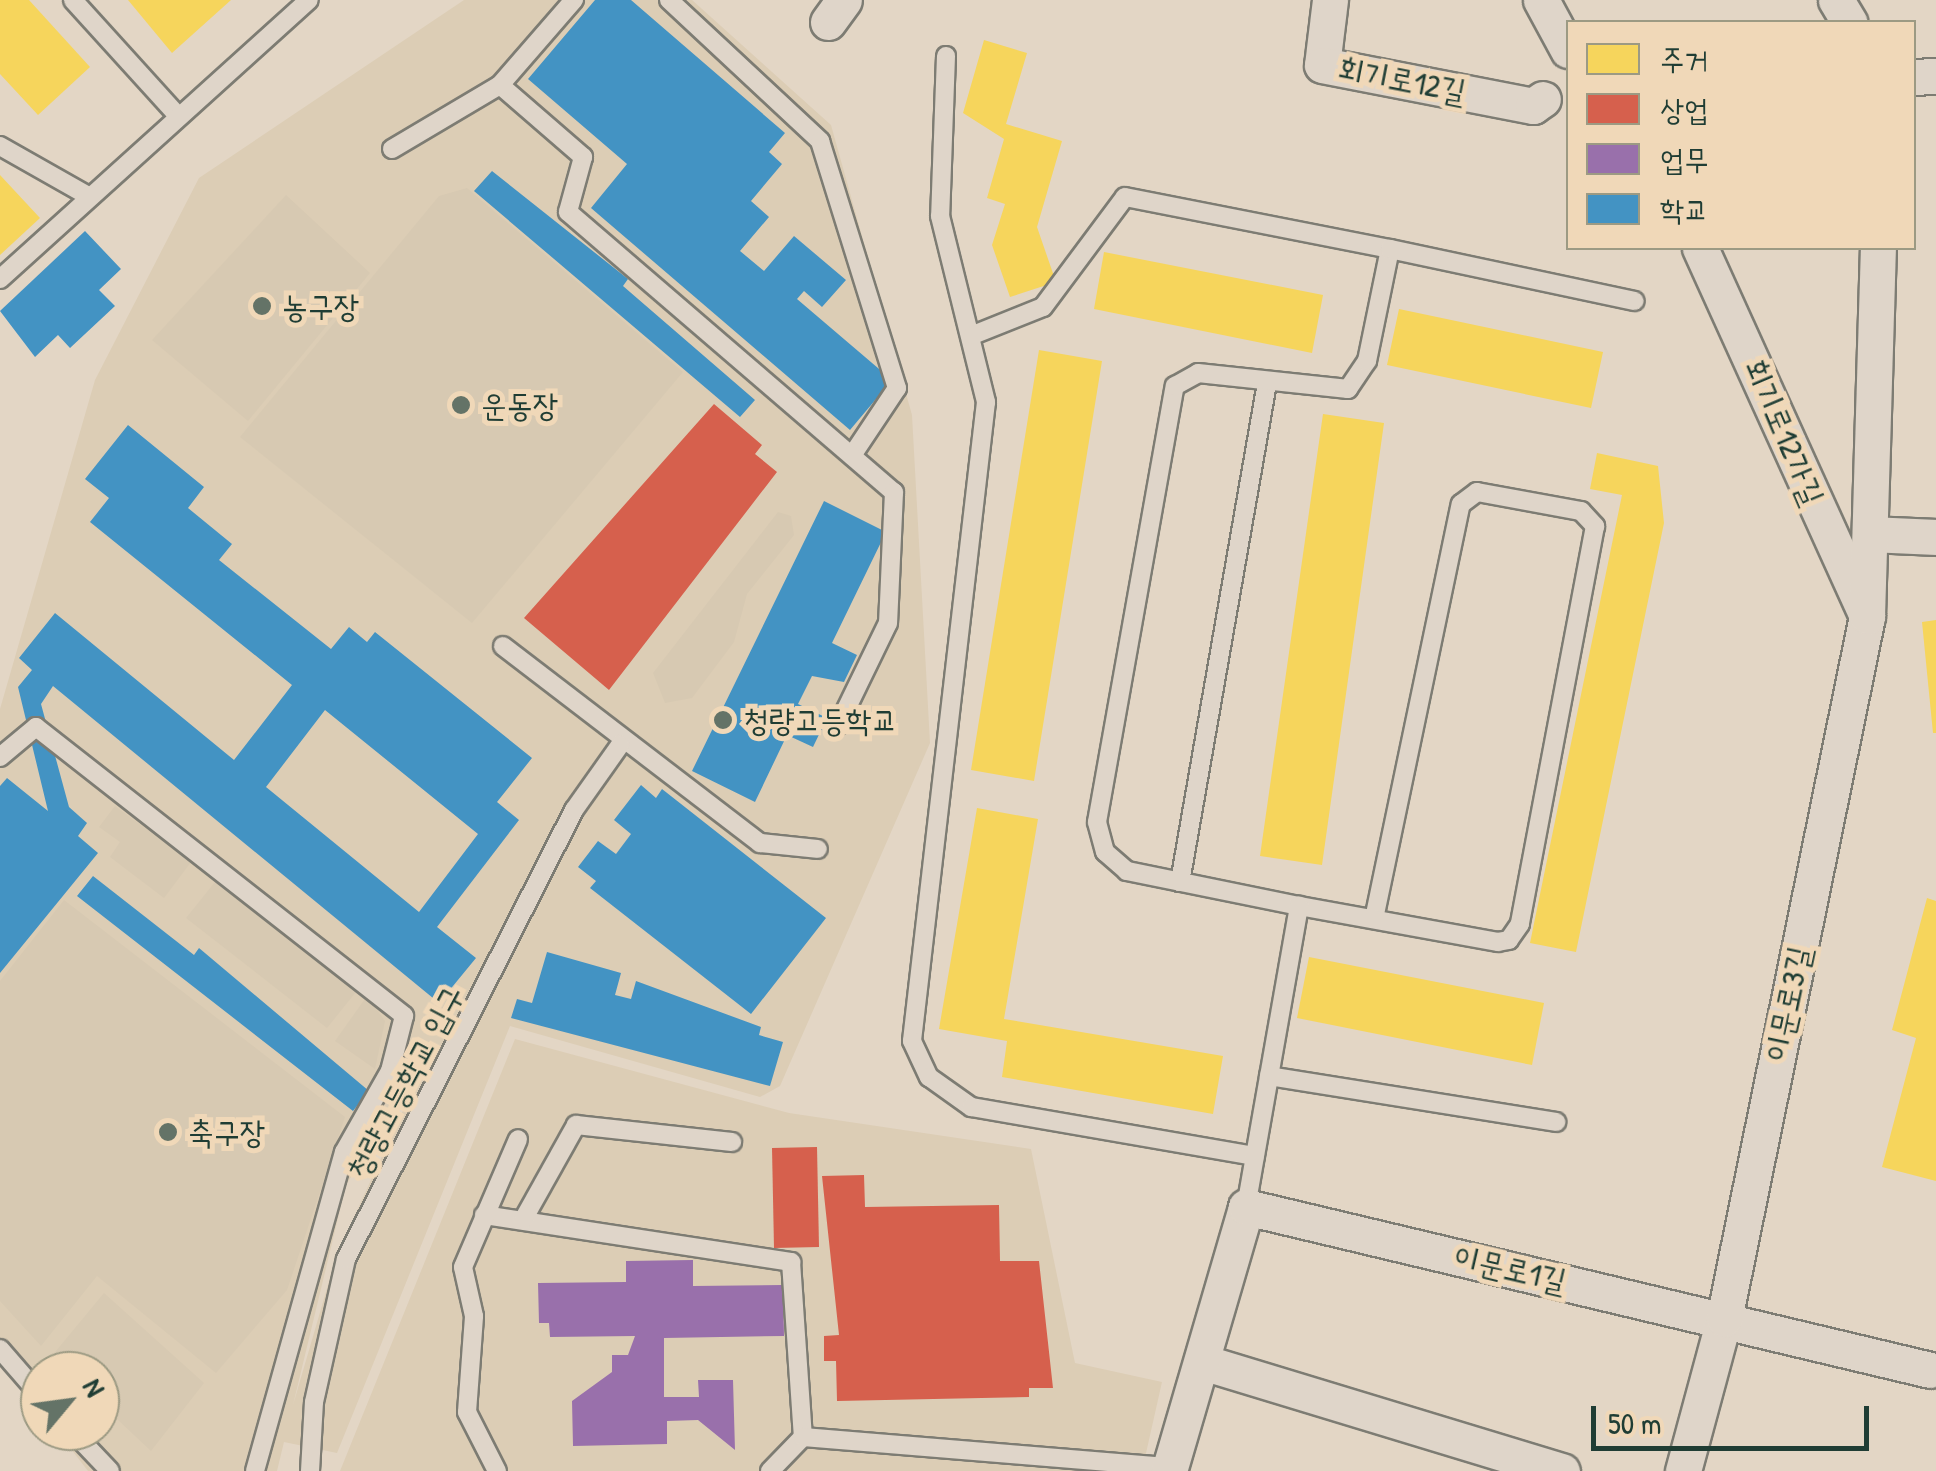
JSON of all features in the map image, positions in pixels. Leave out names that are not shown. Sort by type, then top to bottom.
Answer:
[{"type":"street","name":"회기로12길","points":[[1330,0],[1322,65],[1534,106],[1543,99]]},
{"type":"street","points":[[1554,5],[1566,44]]},
{"type":"street","name":"회기로12가길","points":[[1701,250],[1867,616]]},
{"type":"street","name":"이문로3길","points":[[1682,1471],[1724,1319],[1867,616],[1878,250]]},
{"type":"street","points":[[1870,534],[1936,536]]},
{"type":"street","points":[[1170,1469],[1206,1363],[1246,1207]]},
{"type":"street","name":"이문로1길","points":[[1246,1207],[1930,1370]]},
{"type":"street","points":[[1206,1363],[1523,1465],[1562,1471]]},
{"type":"lane","points":[[73,0],[178,116]]},
{"type":"lane","points":[[0,280],[309,0]]},
{"type":"lane","points":[[392,149],[500,85],[574,0]]},
{"type":"lane","points":[[670,0],[820,141],[897,388],[852,454]]},
{"type":"lane","points":[[946,56],[940,216],[973,335],[985,422],[912,1040],[930,1078],[971,1107],[1255,1156]]},
{"type":"lane","points":[[500,85],[583,158],[568,212],[894,492],[898,515],[888,622],[838,726]]},
{"type":"lane","points":[[0,146],[90,197]]},
{"type":"lane","points":[[973,335],[1043,307],[1125,197],[1635,300]]},
{"type":"lane","points":[[1374,919],[1461,504],[1477,492],[1580,511],[1596,539],[1520,924],[1498,942],[1299,906],[1114,865],[1096,822],[1175,386],[1198,373],[1333,394],[1360,378],[1390,249]]},
{"type":"lane","points":[[1180,882],[1267,383]]},
{"type":"lane","points":[[503,646],[620,744],[760,844],[818,849]]},
{"type":"lane","points":[[0,757],[36,727],[404,1016],[390,1070],[344,1152],[255,1471]]},
{"type":"lane","name":"청량고등학교 입구","points":[[310,1471],[314,1402],[346,1258],[574,810],[620,744]]},
{"type":"lane","points":[[1246,1207],[1299,906]]},
{"type":"lane","points":[[1269,1076],[1556,1122]]},
{"type":"lane","points":[[522,1220],[576,1125],[732,1142]]},
{"type":"lane","points":[[497,1471],[466,1402],[474,1327],[464,1266],[518,1139]]},
{"type":"lane","points":[[484,1215],[791,1262],[803,1436],[770,1471]]},
{"type":"lane","points":[[0,1349],[20,1372]]},
{"type":"lane","points":[[803,1436],[1170,1469]]},
{"type":"lane","points":[[91,1451],[110,1471]]},
{"type":"shaded area","name":"청량고등학교","points":[[464,0],[692,0],[831,125],[912,415],[930,743],[780,1086],[760,1097],[510,1026],[337,1453],[284,1442],[277,1471],[88,1471],[72,1451],[120,1451],[120,1351],[20,1351],[20,1383],[0,1358],[0,709],[95,380],[199,178]],"holes":[[[434,1043],[337,1254],[293,1405],[346,1185]]]},
{"type":"shaded area","name":"운동장","points":[[467,188],[683,372],[472,623],[240,437],[439,196]]},
{"type":"shaded area","name":"농구장","points":[[286,195],[370,273],[248,421],[152,340]]},
{"type":"shaded area","points":[[778,512],[791,516],[794,535],[747,594],[734,642],[692,698],[665,703],[653,673]]},
{"type":"shaded area","points":[[115,806],[191,862],[164,898],[110,857],[120,842],[99,827]]},
{"type":"shaded area","points":[[215,882],[356,992],[327,1028],[186,918]]},
{"type":"shaded area","name":"축구장","points":[[64,900],[345,1117],[287,1290],[216,1373],[97,1276],[41,1346],[0,1301],[0,981]]},
{"type":"shaded area","points":[[367,996],[385,1021],[375,1069],[335,1041]]},
{"type":"shaded area","points":[[515,1039],[789,1113],[1031,1149],[1075,1363],[1162,1382],[1142,1471],[340,1471]]},
{"type":"shaded area","points":[[104,1293],[204,1383],[151,1451],[120,1422],[120,1351],[56,1351]]},
{"type":"building: 주거","points":[[0,0],[29,0],[90,67],[38,115],[0,74]]},
{"type":"building: 주거","points":[[128,0],[231,0],[172,53]]},
{"type":"building: 주거","points":[[984,40],[1027,53],[1006,124],[1062,141],[1037,227],[1056,282],[1010,297],[992,245],[1005,204],[987,198],[1004,139],[963,113]]},
{"type":"building: 주거","points":[[0,175],[40,218],[0,255]]},
{"type":"building: 주거","points":[[1104,252],[1323,295],[1312,353],[1094,309]]},
{"type":"building: 주거","points":[[1399,309],[1603,352],[1591,408],[1387,365]]},
{"type":"building: 주거","points":[[1039,350],[1102,361],[1034,781],[971,770]]},
{"type":"building: 주거","points":[[1323,414],[1384,423],[1322,865],[1260,856]]},
{"type":"building: 주거","points":[[1597,453],[1658,466],[1664,523],[1576,952],[1530,943],[1622,495],[1590,489]]},
{"type":"building: 주거","points":[[1936,620],[1936,733],[1933,733],[1922,622]]},
{"type":"building: 주거","points":[[977,808],[1038,819],[1004,1019],[1223,1056],[1213,1114],[1002,1077],[1007,1041],[939,1029]]},
{"type":"building: 주거","points":[[1927,898],[1936,901],[1936,1181],[1882,1167],[1916,1038],[1892,1030]]},
{"type":"building: 주거","points":[[1309,957],[1544,1003],[1532,1065],[1297,1018]]},
{"type":"building: 상업","points":[[714,404],[762,445],[755,454],[777,472],[609,690],[524,618]]},
{"type":"building: 상업","points":[[817,1147],[819,1247],[774,1248],[772,1148]]},
{"type":"building: 상업","points":[[864,1175],[865,1207],[999,1205],[1000,1261],[1039,1261],[1053,1388],[1029,1388],[1029,1397],[837,1401],[836,1361],[824,1361],[824,1336],[839,1335],[822,1176]]},
{"type":"building: 업무","points":[[693,1260],[693,1286],[783,1285],[784,1336],[664,1338],[664,1397],[699,1397],[698,1380],[733,1380],[735,1450],[698,1420],[667,1421],[667,1444],[573,1446],[572,1401],[612,1372],[612,1355],[628,1355],[635,1336],[550,1337],[549,1323],[539,1323],[538,1283],[626,1282],[626,1261]]},
{"type":"building: 학교","points":[[595,0],[631,0],[785,133],[769,152],[782,164],[751,201],[769,217],[740,251],[764,271],[794,236],[846,280],[822,307],[804,291],[797,299],[892,380],[850,430],[591,208],[627,164],[528,79]]},
{"type":"building: 학교","points":[[492,171],[628,279],[623,286],[755,400],[740,417],[474,191]]},
{"type":"building: 학교","points":[[85,231],[121,269],[99,290],[115,306],[70,348],[58,335],[35,357],[0,311]]},
{"type":"building: 학교","points":[[128,425],[204,487],[188,508],[232,544],[219,560],[331,649],[349,627],[367,642],[375,632],[532,758],[497,802],[519,820],[437,927],[476,958],[439,1003],[53,686],[41,704],[69,807],[87,823],[78,836],[98,853],[0,973],[0,786],[7,778],[48,811],[18,687],[32,670],[19,658],[55,613],[234,760],[292,685],[90,522],[109,498],[85,479]],"holes":[[[325,710],[478,834],[419,912],[266,787]]]},
{"type":"building: 학교","points":[[824,501],[886,532],[832,643],[857,655],[844,682],[812,676],[798,704],[827,718],[813,747],[787,735],[755,802],[692,771]]},
{"type":"building: 학교","points":[[641,785],[656,798],[662,789],[826,918],[751,1014],[590,888],[596,881],[578,867],[598,841],[616,854],[631,834],[614,820]]},
{"type":"building: 학교","points":[[93,876],[194,955],[199,948],[369,1091],[353,1111],[77,896]]},
{"type":"building: 학교","points":[[547,952],[621,973],[615,995],[631,999],[636,981],[761,1027],[759,1035],[783,1042],[770,1086],[511,1018],[517,999],[532,1003]]},
{"type":"place","name":"농구장","points":[[262,306]]},
{"type":"place","name":"운동장","points":[[461,405]]},
{"type":"place","name":"청량고등학교","points":[[723,720]]},
{"type":"place","name":"축구장","points":[[168,1132]]}]
